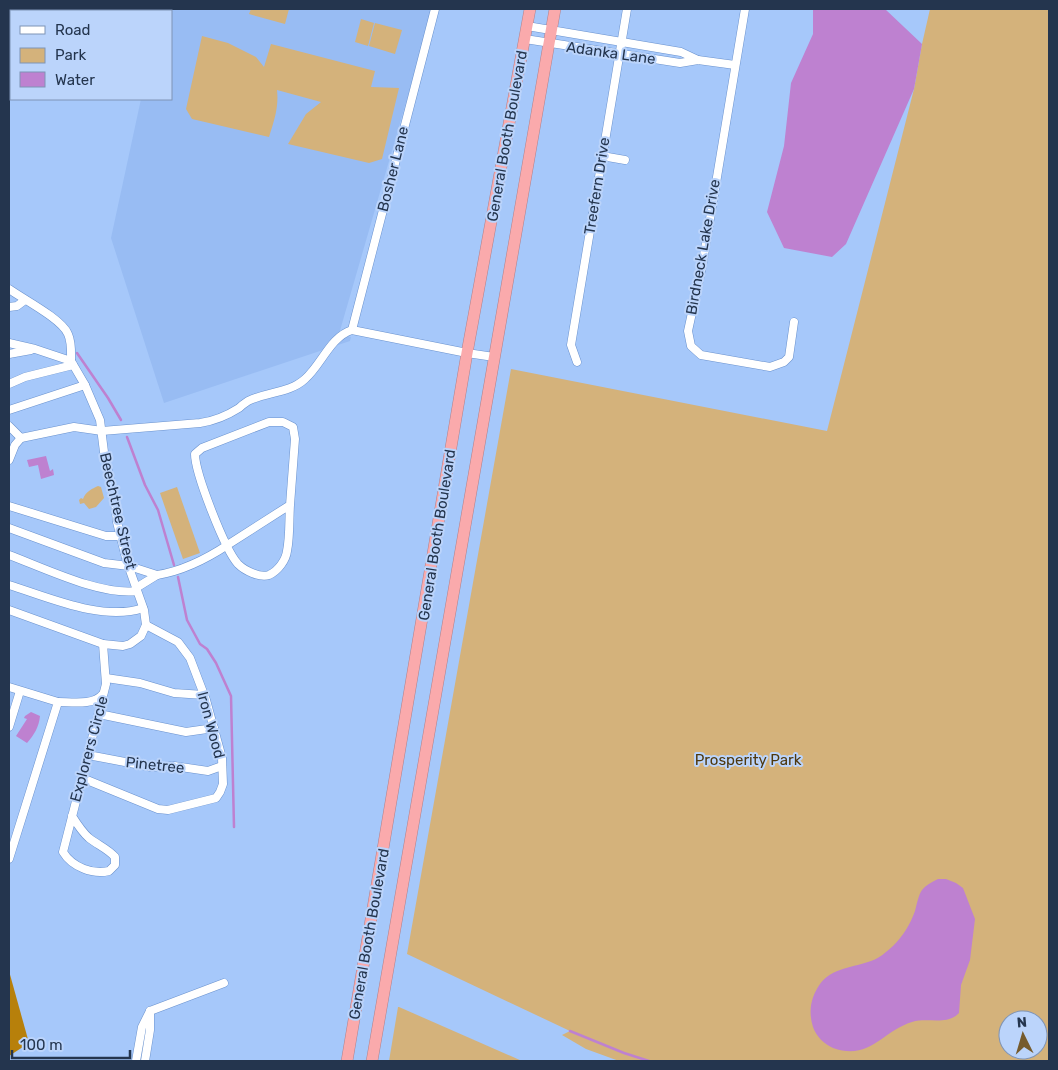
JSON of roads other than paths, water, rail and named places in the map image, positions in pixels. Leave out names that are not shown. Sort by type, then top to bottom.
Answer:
[{"type":"highway","name":"General Booth Boulevard","points":[[347,1061],[467,354],[530,9]]},
{"type":"highway","name":"General Booth Boulevard","points":[[372,1061],[555,9]]},
{"type":"street","name":"Bosher Lane","points":[[352,330],[434,9]]},
{"type":"street","name":"Treefern Drive","points":[[577,362],[571,345],[627,9]]},
{"type":"street","name":"Birdneck Lake Drive","points":[[745,9],[702,267],[688,337],[691,346],[701,355],[770,367],[784,362],[789,357],[794,322]]},
{"type":"street","name":"Adanka Lane","points":[[527,26],[681,52],[698,60]]},
{"type":"street","name":"Adanka Lane","points":[[525,39],[680,63],[698,60],[735,65]]},
{"type":"street","points":[[602,156],[625,160]]},
{"type":"street","points":[[9,290],[53,318],[67,332],[70,341],[72,363],[85,385],[100,420],[102,431],[200,424],[213,421],[247,401],[296,386],[306,379],[338,338],[352,330],[467,354],[494,357]]},
{"type":"street","points":[[9,307],[17,306],[26,300]]},
{"type":"street","points":[[9,343],[35,349],[72,363]]},
{"type":"street","points":[[9,354],[35,349]]},
{"type":"street","points":[[9,384],[72,363]]},
{"type":"street","points":[[9,410],[85,385]]},
{"type":"street","points":[[269,422],[283,422],[293,427],[295,440],[290,505],[287,553],[279,568],[269,575],[257,575],[239,565],[226,547],[195,461],[195,454],[202,448],[269,422]]},
{"type":"street","points":[[9,426],[21,438],[12,443],[9,460]]},
{"type":"street","name":"Beechtree Street","points":[[21,438],[74,427],[102,431],[104,452],[121,536],[143,608],[146,625]]},
{"type":"street","points":[[9,555],[93,586],[123,592],[137,590],[157,575],[198,562],[226,547],[290,505]]},
{"type":"street","points":[[9,506],[106,536],[121,536]]},
{"type":"street","points":[[9,528],[104,563],[129,566],[157,575]]},
{"type":"street","points":[[9,585],[99,611],[123,613],[143,608]]},
{"type":"street","points":[[9,610],[103,644],[122,646],[130,644],[141,636],[146,625]]},
{"type":"street","name":"Iron Wood","points":[[82,778],[158,809],[168,810],[216,798],[220,792],[223,784],[222,758],[204,695],[190,658],[178,642],[146,625]]},
{"type":"street","name":"Explorers Circle","points":[[72,816],[88,838],[111,852],[115,857],[114,865],[109,871],[93,872],[67,860],[63,852],[72,816],[99,714],[104,693],[106,678],[103,644]]},
{"type":"street","points":[[106,678],[140,683],[174,694],[204,695]]},
{"type":"street","points":[[9,687],[58,702],[92,701],[100,698],[104,693]]},
{"type":"street","points":[[9,727],[20,690]]},
{"type":"street","points":[[9,859],[58,702]]},
{"type":"street","points":[[99,714],[186,732],[214,728]]},
{"type":"street","name":"Pinetree","points":[[88,755],[151,767],[174,766],[208,771],[222,766]]},
{"type":"street","points":[[136,1061],[142,1027],[150,1011],[224,983]]},
{"type":"street","points":[[145,1061],[150,1030],[150,1011]]},
{"type":"water","points":[[813,9],[885,9],[922,44],[914,89],[846,244],[832,257],[784,248],[767,212],[784,146],[791,83],[813,34]]},
{"type":"water","points":[[46,456],[50,471],[53,469],[54,475],[41,479],[38,465],[29,467],[27,460]]},
{"type":"water","points":[[31,712],[40,716],[39,724],[27,743],[16,736],[27,719],[24,718],[25,716]]},
{"type":"water","points":[[938,879],[946,879],[963,888],[975,919],[970,960],[961,985],[959,1013],[949,1019],[912,1022],[866,1048],[857,1051],[846,1051],[826,1044],[818,1037],[811,1021],[814,994],[820,984],[830,974],[874,960],[883,955],[893,946],[908,926],[922,890]]},
{"type":"waterway","points":[[77,353],[121,420]]},
{"type":"waterway","points":[[127,437],[145,485],[158,510],[174,565]]},
{"type":"waterway","points":[[178,577],[187,620],[200,644],[207,649],[216,663],[231,696],[234,827]]},
{"type":"waterway","points":[[570,1031],[649,1061]]},
{"type":"park label","name":"Prosperity Park","points":[[748,760]]}]
